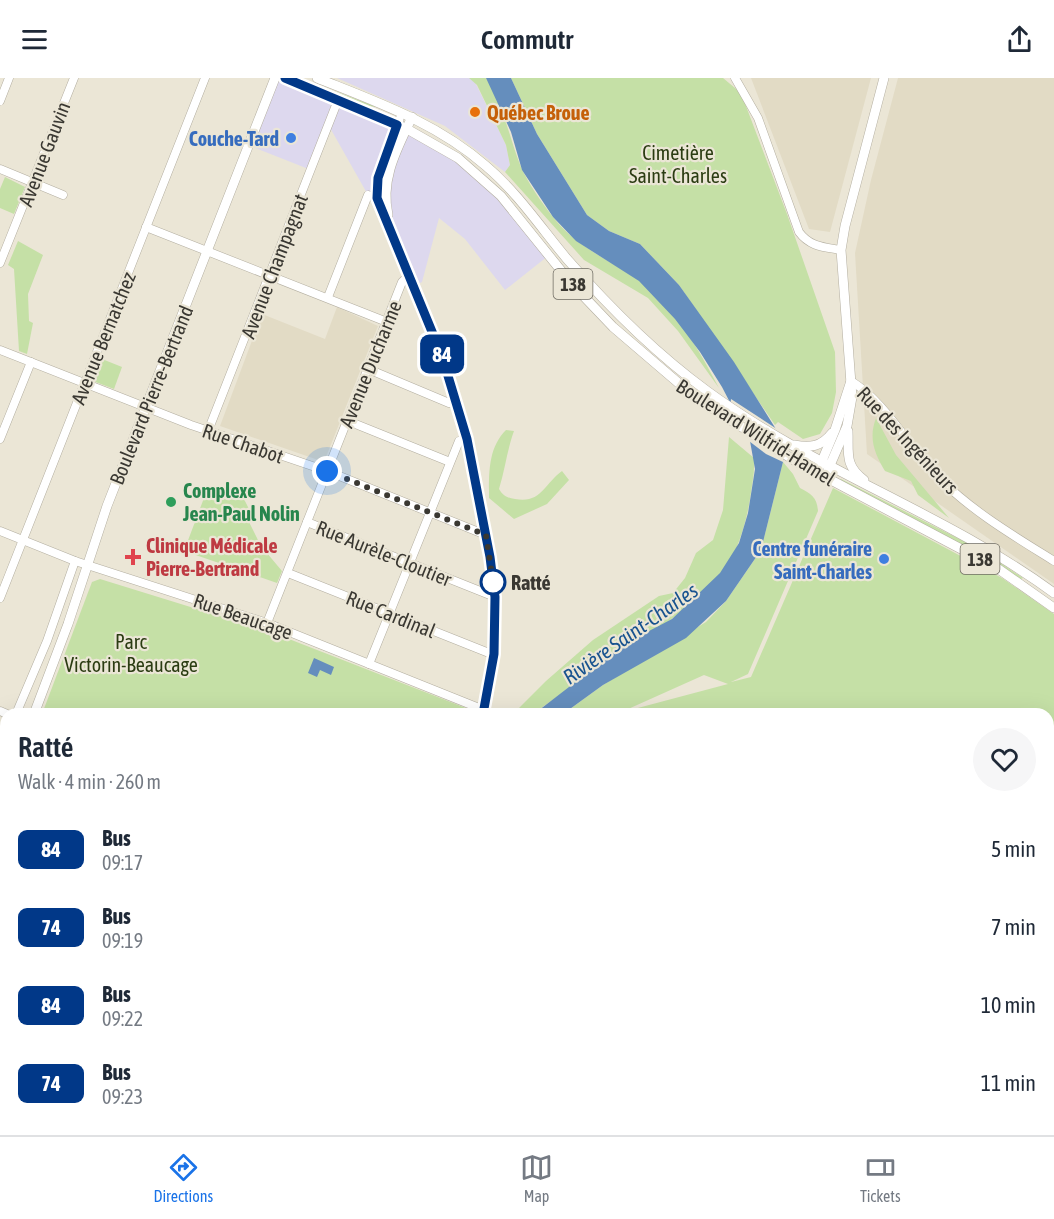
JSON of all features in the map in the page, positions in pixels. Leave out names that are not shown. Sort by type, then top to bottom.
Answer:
[{"type":"main road","name":"Boulevard Pierre-Bertrand","points":[[36,708],[107,506],[275,78]]},
{"type":"main road","name":"Boulevard Wilfrid-Hamel","points":[[285,78],[407,129],[439,146],[474,171],[501,196],[571,283],[613,327],[676,382],[729,420],[788,457],[997,568],[1054,608]]},
{"type":"main road","name":"Boulevard Wilfrid-Hamel","points":[[317,78],[412,117],[456,142],[487,166],[519,199],[578,271],[621,318],[689,377],[728,406],[786,444],[985,548],[1054,593]]},
{"type":"main road","points":[[820,475],[852,397],[841,250],[845,226],[884,78]]},
{"type":"main road","points":[[402,112],[384,160],[377,189],[380,208],[440,348],[467,439],[486,535],[495,597],[494,654],[484,708]]},
{"type":"main road","points":[[393,235],[386,206],[386,186],[393,160],[412,117]]},
{"type":"main road","points":[[786,444],[815,447],[842,425]]},
{"type":"main road","points":[[842,425],[850,467],[881,493]]},
{"type":"street","points":[[0,101],[9,78]]},
{"type":"street","name":"Avenue Gauvin","points":[[0,263],[74,78]]},
{"type":"street","name":"Avenue Bernatchez","points":[[0,598],[206,78]]},
{"type":"street","points":[[735,78],[758,118],[799,232],[806,241],[814,245],[841,250]]},
{"type":"street","name":"Avenue Champagnat","points":[[208,431],[338,100]]},
{"type":"street","points":[[0,169],[63,195]]},
{"type":"street","points":[[328,297],[368,195]]},
{"type":"street","points":[[146,227],[271,274],[387,322]]},
{"type":"street","name":"Avenue Ducharme","points":[[267,623],[402,282],[409,275]]},
{"type":"street","name":"Rue Chabot","points":[[0,350],[208,431],[327,471],[486,535]]},
{"type":"street","points":[[0,440],[31,362]]},
{"type":"street","points":[[368,369],[449,403],[458,404]]},
{"type":"street","name":"Rue des Ingénieurs","points":[[851,381],[870,394],[909,446],[939,479],[972,508],[1054,561]]},
{"type":"street","points":[[348,420],[450,462]]},
{"type":"street","points":[[369,664],[459,441],[467,439]]},
{"type":"street","name":"Rue Aurèle-Cloutier","points":[[308,522],[495,597]]},
{"type":"street","name":"Rue Beaucage","points":[[0,531],[75,561],[267,623],[474,708]]},
{"type":"street","points":[[19,708],[75,561]]},
{"type":"street","name":"Rue Cardinal","points":[[288,573],[494,654]]},
{"type":"shaded area","points":[[275,78],[284,78],[397,125],[474,171],[548,256],[505,290],[465,239],[439,218],[422,282],[414,286],[381,207],[368,195],[329,126],[311,170],[250,146]]},
{"type":"shaded area","points":[[337,78],[473,78],[506,145],[510,165],[505,172],[445,126]]},
{"type":"shaded area","points":[[751,78],[871,78],[830,232],[809,229]]},
{"type":"shaded area","points":[[898,78],[1054,78],[1054,584],[867,454],[855,253],[871,180]]},
{"type":"shaded area","points":[[337,307],[378,326],[324,462],[220,426],[262,314],[325,339]]},
{"type":"green space","points":[[295,78],[299,78],[377,107],[360,105]]},
{"type":"green space","points":[[469,78],[486,78],[502,111],[524,173],[535,193],[553,217],[571,236],[637,279],[663,302],[694,344],[719,388],[678,331],[648,298],[584,260],[505,172],[510,165],[506,145],[477,85]]},
{"type":"green space","name":"Cimetière Saint-Charles","points":[[511,78],[723,78],[741,93],[787,214],[835,352],[836,392],[832,413],[820,434],[803,439],[778,422],[775,425],[679,285],[640,244],[609,231],[587,215],[537,134]]},
{"type":"green space","points":[[5,177],[25,187],[14,214],[0,208],[0,189]]},
{"type":"green space","points":[[18,241],[43,255],[28,294],[29,321],[33,323],[27,354],[19,351],[14,269],[8,265]]},
{"type":"green space","points":[[102,359],[122,367],[114,389],[93,381]]},
{"type":"green space","points":[[876,418],[896,455],[949,518],[918,495],[911,481],[885,471],[874,446],[873,433]]},
{"type":"green space","points":[[506,430],[514,431],[499,489],[504,495],[515,499],[531,499],[562,471],[569,480],[547,504],[514,519],[489,498],[493,453]]},
{"type":"green space","points":[[729,437],[754,458],[754,468],[749,506],[741,536],[733,556],[719,577],[672,619],[542,708],[519,708],[593,640],[659,596],[673,593],[685,578],[696,553],[713,540],[723,510]]},
{"type":"green space","points":[[783,462],[793,474],[800,488],[815,499],[818,511],[748,674],[731,682],[751,677],[833,488],[1002,578],[1054,614],[1054,708],[638,708],[728,684],[704,675],[630,708],[571,708],[603,685],[706,622],[726,601],[761,550]]},
{"type":"green space","points":[[841,479],[981,550],[1023,578],[1021,579],[840,481]]},
{"type":"green space","points":[[207,490],[235,500],[237,497],[244,499],[249,509],[244,512],[261,546],[282,571],[277,583],[184,551]]},
{"type":"green space","name":"Parc Victorin-Beaucage","points":[[100,579],[271,632],[466,708],[44,708],[92,582]]},
{"type":"water","name":"Rivière Saint-Charles","points":[[486,78],[511,78],[537,134],[587,215],[609,231],[640,244],[679,285],[734,362],[784,442],[783,462],[761,550],[726,601],[686,638],[603,685],[571,708],[542,708],[626,643],[672,619],[720,573],[739,543],[748,513],[755,469],[750,441],[722,387],[700,352],[675,319],[639,281],[576,241],[553,217],[522,170],[511,132]]},
{"type":"water","points":[[314,658],[334,667],[331,675],[320,670],[317,677],[308,673]]},
{"type":"pier","points":[[731,399],[783,433],[783,462],[766,454],[745,438],[730,409]]},
{"type":"bus line","name":"84","points":[[285,78],[397,125],[378,178],[377,198],[452,382],[467,439],[481,506],[495,597],[494,654],[484,708]]},
{"type":"place","name":"Québec Broue","points":[[475,112]]},
{"type":"place","name":"Couche-Tard","points":[[291,138]]},
{"type":"place","name":"Complexe Jean-Paul Nolin","points":[[171,502]]},
{"type":"place","name":"Clinique Médicale Pierre-Bertrand","points":[[133,557]]},
{"type":"place","name":"Centre funéraire Saint-Charles","points":[[884,559]]},
{"type":"place","name":"Ratté","points":[[493,582]]},
{"type":"route","points":[[327,471],[486,535],[493,582]]}]
